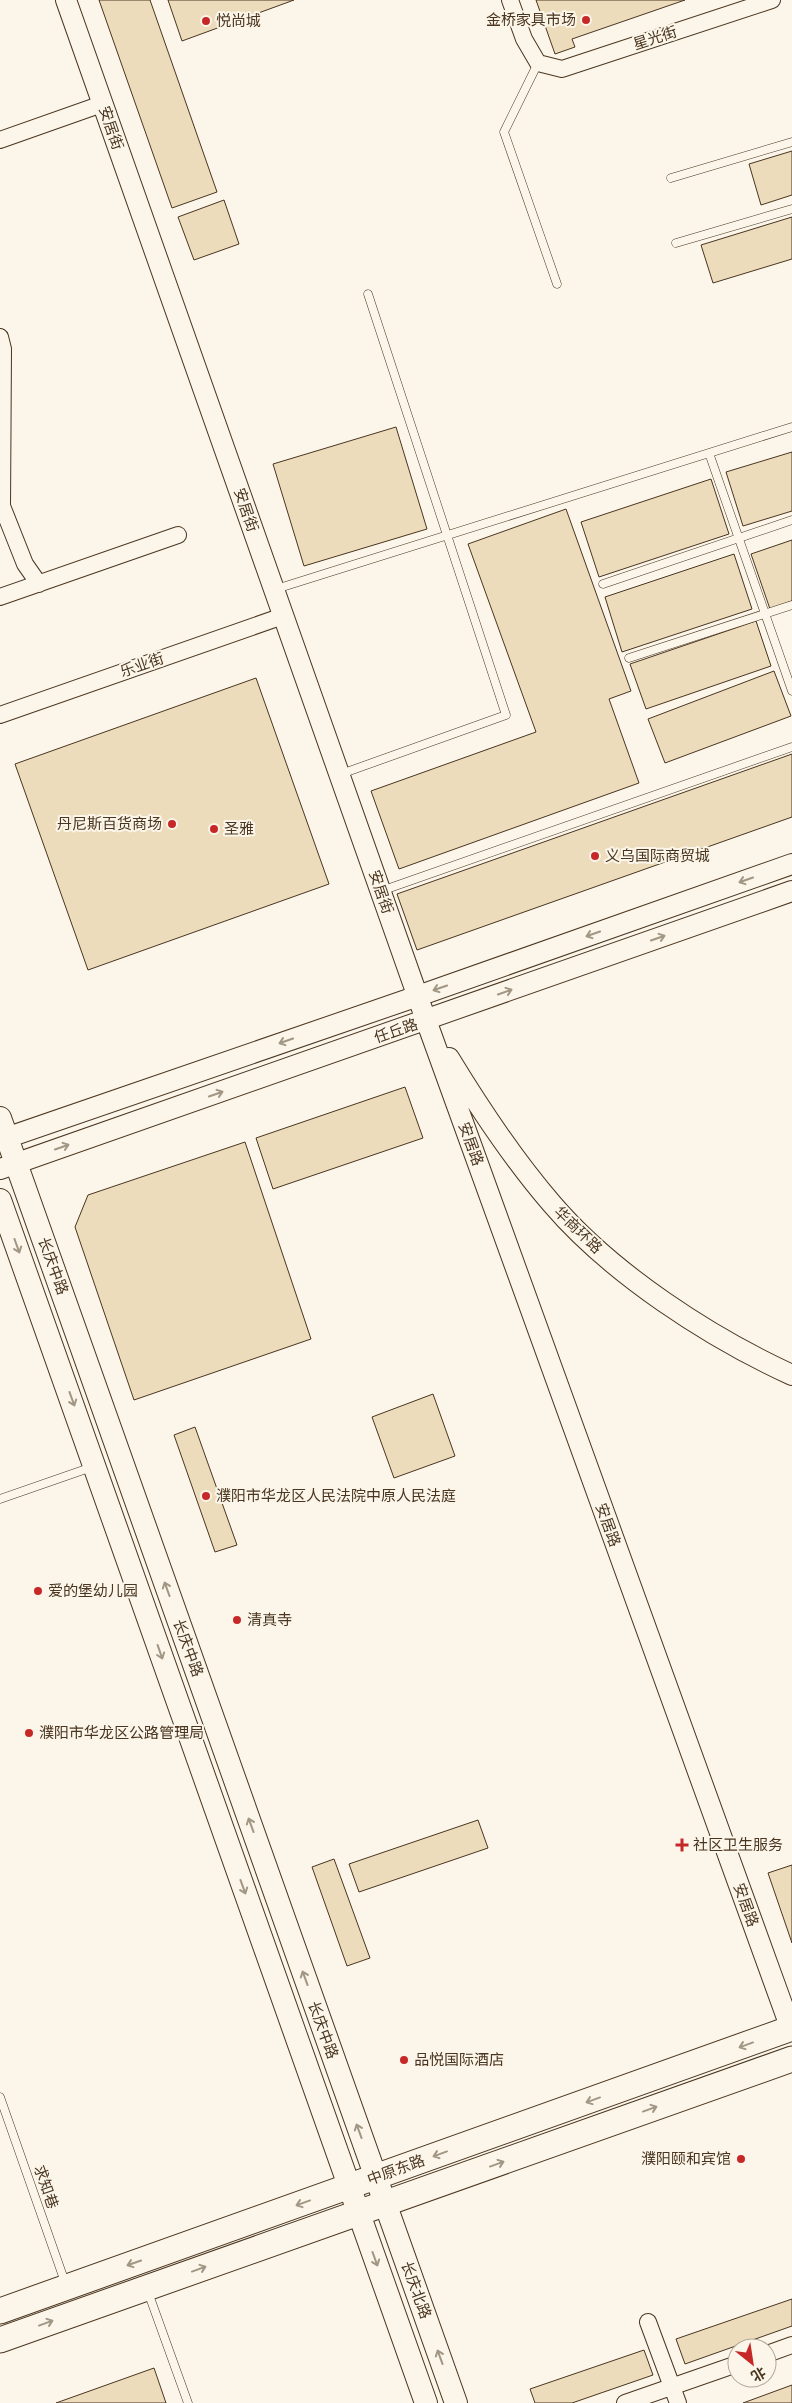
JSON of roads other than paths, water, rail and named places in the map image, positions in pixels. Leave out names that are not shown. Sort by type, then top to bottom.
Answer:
[{"type":"main road","name":"长庆中路","points":[[2,1132],[8,1166],[376,2177]]},
{"type":"main road","name":"长庆中路","points":[[0,1200],[96,1466],[349,2187]]},
{"type":"main road","name":"中原东路","points":[[0,2310],[791,2029]]},
{"type":"main road","name":"中原东路","points":[[0,2340],[792,2060]]},
{"type":"main road","name":"长庆北路","points":[[376,2177],[456,2403]]},
{"type":"main road","name":"长庆北路","points":[[349,2187],[426,2403]]},
{"type":"street","name":"安居街","points":[[66,0],[426,1020]]},
{"type":"street","points":[[510,0],[524,39],[538,64]]},
{"type":"street","name":"星光街","points":[[538,64],[562,69],[739,5],[772,0]]},
{"type":"street","points":[[0,140],[102,104]]},
{"type":"street","points":[[0,336],[4,348],[1,429],[2,514],[25,564],[39,584]]},
{"type":"street","points":[[0,597],[178,535]]},
{"type":"street","name":"乐业街","points":[[0,715],[283,616]]},
{"type":"street","name":"任丘路","points":[[2,1132],[418,996],[792,864]]},
{"type":"street","name":"任丘路","points":[[8,1166],[792,891]]},
{"type":"street","name":"华商环路","points":[[426,1020],[488,1121],[552,1204],[586,1240],[626,1273],[669,1304],[761,1361],[792,1375]]},
{"type":"street","name":"安居路","points":[[426,1020],[791,2029]]},
{"type":"street","points":[[648,2322],[678,2403]]},
{"type":"street","points":[[777,2350],[792,2345]]},
{"type":"street","points":[[625,2403],[727,2368]]},
{"type":"lane","points":[[538,64],[504,132],[557,284]]},
{"type":"lane","points":[[671,178],[792,142]]},
{"type":"lane","points":[[676,243],[792,209]]},
{"type":"lane","points":[[340,774],[506,715],[368,294]]},
{"type":"lane","points":[[274,589],[792,427]]},
{"type":"lane","points":[[709,453],[792,690]]},
{"type":"lane","points":[[603,584],[792,520]]},
{"type":"lane","points":[[630,658],[792,605]]},
{"type":"lane","points":[[380,891],[792,747]]},
{"type":"lane","points":[[0,1499],[96,1466]]},
{"type":"lane","name":"求知巷","points":[[0,2097],[67,2287]]},
{"type":"lane","points":[[147,2288],[188,2403]]},
{"type":"place","name":"金桥家具市场","points":[[586,20]]},
{"type":"place","name":"悦尚城","points":[[206,21]]},
{"type":"place","name":"丹尼斯百货商场","points":[[172,824]]},
{"type":"place","name":"圣雅","points":[[214,829]]},
{"type":"place","name":"义乌国际商贸城","points":[[595,856]]},
{"type":"place","name":"濮阳市华龙区人民法院中原人民法庭","points":[[206,1496]]},
{"type":"place","name":"爱的堡幼儿园","points":[[38,1591]]},
{"type":"place","name":"清真寺","points":[[237,1620]]},
{"type":"place","name":"濮阳市华龙区公路管理局","points":[[29,1733]]},
{"type":"place","name":"社区卫生服务","points":[[682,1845]]},
{"type":"place","name":"品悦国际酒店","points":[[404,2060]]},
{"type":"place","name":"濮阳颐和宾馆","points":[[741,2159]]}]
